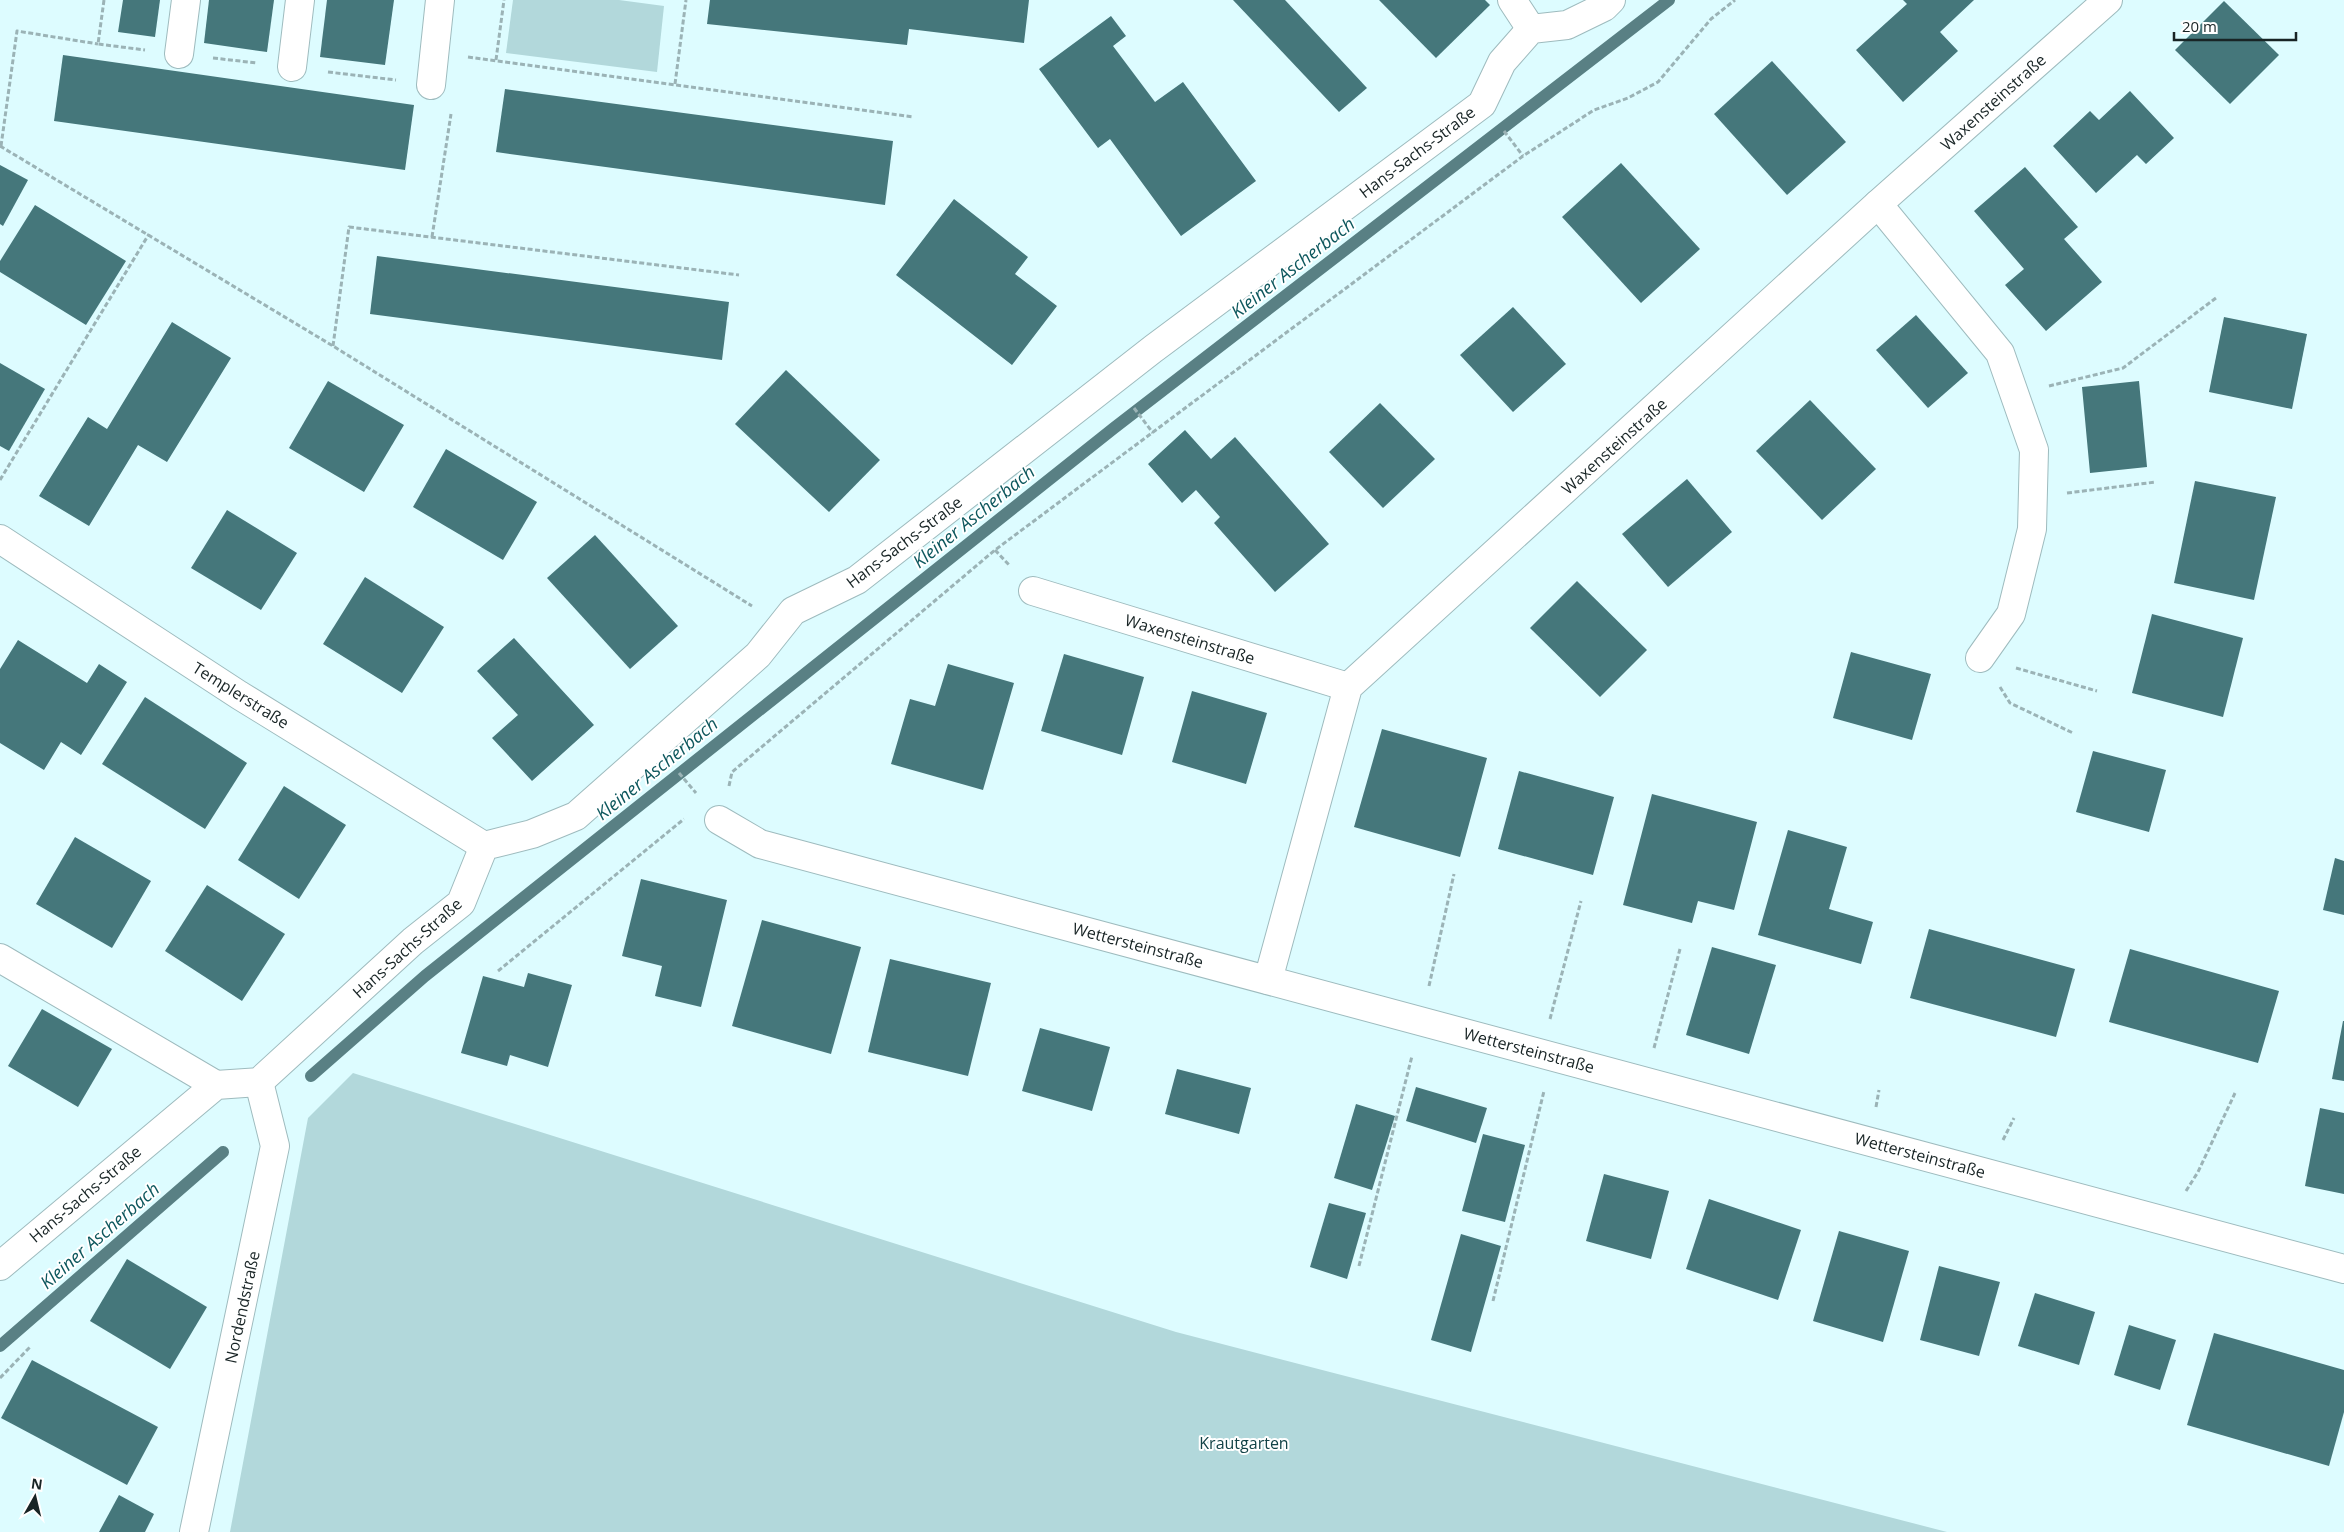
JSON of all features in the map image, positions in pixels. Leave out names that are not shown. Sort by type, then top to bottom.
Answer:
[{"type":"street","points":[[179,54],[186,0]]},
{"type":"street","points":[[292,67],[300,0]]},
{"type":"street","points":[[431,85],[440,0]]},
{"type":"street","points":[[1512,0],[1531,29],[1567,25],[1604,7],[1612,0]]},
{"type":"street","name":"Waxensteinstraße","points":[[1032,591],[1348,687],[1878,204],[2108,0]]},
{"type":"street","name":"Hans-Sachs-Straße","points":[[259,1082],[413,941],[461,903],[484,846],[532,834],[576,816],[758,655],[793,611],[857,580],[1152,349],[1482,104],[1502,62],[1531,29]]},
{"type":"street","points":[[1878,204],[2000,353],[2034,450],[2032,529],[2012,614],[1980,658]]},
{"type":"street","name":"Templerstraße","points":[[0,539],[239,695],[484,846]]},
{"type":"street","points":[[1268,980],[1348,687]]},
{"type":"street","name":"Wettersteinstraße","points":[[719,820],[760,844],[2344,1269]]},
{"type":"street","points":[[0,958],[216,1085],[259,1082]]},
{"type":"street","name":"Nordendstraße","points":[[194,1532],[275,1146],[259,1082]]},
{"type":"street","name":"Hans-Sachs-Straße","points":[[0,1266],[216,1085]]},
{"type":"path","points":[[496,60],[504,0]]},
{"type":"path","points":[[675,84],[686,0],[685,9]]},
{"type":"path","points":[[719,820],[732,772],[996,550],[1523,156],[1594,110],[1628,98],[1658,82],[1711,19],[1735,0]]},
{"type":"path","points":[[98,44],[17,31],[0,146],[333,346],[782,624]]},
{"type":"path","points":[[462,57],[496,60],[914,117]]},
{"type":"path","points":[[432,237],[452,112]]},
{"type":"path","points":[[1512,142],[1523,156]]},
{"type":"path","points":[[333,346],[349,227],[739,275]]},
{"type":"path","points":[[0,480],[149,234]]},
{"type":"path","points":[[2014,395],[2123,368],[2216,298]]},
{"type":"path","points":[[1145,423],[1153,433]]},
{"type":"path","points":[[2032,497],[2156,482]]},
{"type":"path","points":[[1980,658],[2097,691]]},
{"type":"path","points":[[1980,658],[2010,702],[2074,733]]},
{"type":"path","points":[[498,971],[689,815]]},
{"type":"path","points":[[1358,1266],[1421,1021],[1454,874]]},
{"type":"path","points":[[1493,1301],[1581,901]]},
{"type":"path","points":[[1646,1081],[1680,950]]},
{"type":"path","points":[[2166,1222],[2198,1172],[2235,1093]]},
{"type":"path","points":[[0,1378],[30,1347]]},
{"type":"green space","points":[[513,0],[619,0],[664,6],[657,72],[506,53]]},
{"type":"green space","name":"Krautgarten","points":[[353,1073],[1176,1332],[1947,1532],[230,1532],[308,1118]]},
{"type":"building","points":[[123,0],[160,0],[155,37],[118,32]]},
{"type":"building","points":[[209,0],[274,0],[267,52],[204,43]]},
{"type":"building","points":[[327,0],[394,0],[385,65],[320,57]]},
{"type":"building","points":[[710,0],[1029,0],[1024,43],[909,29],[907,45],[707,24]]},
{"type":"building","points":[[1233,0],[1285,0],[1367,88],[1339,112]]},
{"type":"building","points":[[1379,0],[1485,0],[1490,5],[1436,58]]},
{"type":"building","points":[[1903,0],[1974,0],[1940,32],[1958,51],[1903,102],[1856,50],[1907,4]]},
{"type":"building","points":[[2224,1],[2279,55],[2230,104],[2175,50]]},
{"type":"building","points":[[1111,16],[1126,36],[1113,46],[1155,102],[1183,82],[1256,181],[1181,236],[1110,139],[1098,148],[1039,69]]},
{"type":"building","points":[[63,55],[414,105],[405,170],[54,121]]},
{"type":"building","points":[[1772,61],[1846,142],[1787,195],[1714,114]]},
{"type":"building","points":[[505,89],[893,141],[885,205],[496,152]]},
{"type":"building","points":[[2130,91],[2174,138],[2146,164],[2137,155],[2096,193],[2053,146],[2090,111],[2099,120]]},
{"type":"building","points":[[1621,163],[1700,249],[1641,303],[1562,217]]},
{"type":"building","points":[[0,165],[28,180],[3,226],[0,224]]},
{"type":"building","points":[[2025,167],[2078,227],[2064,239],[2102,282],[2046,331],[2005,285],[2024,269],[1974,211]]},
{"type":"building","points":[[954,199],[1028,257],[1015,274],[1057,306],[1012,365],[896,275]]},
{"type":"building","points":[[35,205],[126,261],[86,325],[0,272],[0,261]]},
{"type":"building","points":[[377,256],[729,302],[722,360],[370,314]]},
{"type":"building","points":[[1513,307],[1566,364],[1513,412],[1460,355]]},
{"type":"building","points":[[1916,315],[1968,373],[1928,408],[1876,350]]},
{"type":"building","points":[[2224,317],[2307,334],[2292,409],[2209,392]]},
{"type":"building","points":[[172,322],[231,358],[167,462],[138,445],[89,526],[39,496],[88,417],[107,429]]},
{"type":"building","points":[[0,363],[45,389],[9,451],[0,446]]},
{"type":"building","points":[[786,370],[880,460],[829,512],[735,424]]},
{"type":"building","points":[[328,381],[404,425],[364,492],[289,448]]},
{"type":"building","points":[[2139,381],[2147,467],[2090,473],[2082,387]]},
{"type":"building","points":[[1810,400],[1876,469],[1822,520],[1756,451]]},
{"type":"building","points":[[1380,403],[1435,459],[1383,508],[1329,452]]},
{"type":"building","points":[[1185,430],[1211,459],[1235,437],[1329,544],[1275,592],[1214,523],[1220,517],[1196,490],[1182,503],[1148,464]]},
{"type":"building","points":[[446,449],[537,502],[503,560],[413,507]]},
{"type":"building","points":[[1687,479],[1732,532],[1668,587],[1622,534]]},
{"type":"building","points":[[2195,481],[2276,497],[2254,600],[2174,583]]},
{"type":"building","points":[[227,510],[297,553],[261,610],[191,568]]},
{"type":"building","points":[[595,535],[678,626],[630,669],[547,578]]},
{"type":"building","points":[[365,577],[444,627],[402,693],[323,644]]},
{"type":"building","points":[[1577,581],[1647,650],[1600,697],[1530,628]]},
{"type":"building","points":[[2152,614],[2243,638],[2223,717],[2132,693]]},
{"type":"building","points":[[514,638],[594,725],[532,781],[492,738],[518,715],[477,671]]},
{"type":"building","points":[[18,640],[87,683],[99,664],[127,682],[81,755],[61,742],[44,770],[0,743],[0,669]]},
{"type":"building","points":[[1851,652],[1931,674],[1912,740],[1833,718]]},
{"type":"building","points":[[1064,654],[1144,677],[1122,755],[1041,731]]},
{"type":"building","points":[[948,664],[1014,683],[983,790],[891,764],[910,699],[935,706]]},
{"type":"building","points":[[1192,691],[1267,713],[1246,784],[1172,762]]},
{"type":"building","points":[[145,697],[247,763],[205,829],[102,764]]},
{"type":"building","points":[[1382,729],[1487,758],[1460,857],[1354,827]]},
{"type":"building","points":[[2093,751],[2166,770],[2149,832],[2076,812]]},
{"type":"building","points":[[1519,771],[1614,797],[1593,875],[1498,849]]},
{"type":"building","points":[[284,786],[346,825],[299,899],[238,860]]},
{"type":"building","points":[[1652,794],[1757,822],[1734,910],[1698,901],[1692,923],[1623,905]]},
{"type":"building","points":[[1788,830],[1847,847],[1829,909],[1873,922],[1861,964],[1758,935]]},
{"type":"building","points":[[75,837],[151,881],[112,948],[36,904]]},
{"type":"building","points":[[2335,858],[2344,861],[2344,915],[2323,910]]},
{"type":"building","points":[[641,879],[727,900],[701,1007],[655,996],[662,966],[622,956]]},
{"type":"building","points":[[207,885],[285,934],[242,1001],[165,951]]},
{"type":"building","points":[[762,920],[861,947],[831,1054],[732,1026]]},
{"type":"building","points":[[1929,929],[2075,969],[2056,1037],[1910,998]]},
{"type":"building","points":[[1712,947],[1776,965],[1749,1054],[1686,1035]]},
{"type":"building","points":[[2130,949],[2279,991],[2258,1063],[2109,1022]]},
{"type":"building","points":[[890,959],[991,983],[968,1076],[868,1052]]},
{"type":"building","points":[[528,973],[572,985],[548,1067],[510,1055],[507,1066],[461,1053],[483,976],[524,987]]},
{"type":"building","points":[[42,1009],[112,1049],[78,1107],[8,1066]]},
{"type":"building","points":[[2344,1021],[2344,1081],[2332,1079]]},
{"type":"building","points":[[1040,1028],[1110,1047],[1092,1111],[1022,1091]]},
{"type":"building","points":[[1177,1069],[1251,1088],[1239,1134],[1165,1114]]},
{"type":"building","points":[[1416,1087],[1487,1108],[1476,1143],[1406,1121]]},
{"type":"building","points":[[1356,1104],[1395,1116],[1372,1190],[1334,1178]]},
{"type":"building","points":[[2320,1108],[2344,1113],[2344,1194],[2305,1186]]},
{"type":"building","points":[[1483,1134],[1525,1145],[1505,1222],[1462,1211]]},
{"type":"building","points":[[1604,1174],[1669,1191],[1651,1259],[1586,1241]]},
{"type":"building","points":[[1709,1199],[1801,1230],[1778,1300],[1686,1269]]},
{"type":"building","points":[[1329,1203],[1366,1213],[1347,1279],[1310,1267]]},
{"type":"building","points":[[1839,1231],[1909,1251],[1883,1342],[1813,1321]]},
{"type":"building","points":[[1461,1234],[1501,1246],[1471,1352],[1431,1340]]},
{"type":"building","points":[[127,1259],[207,1307],[170,1369],[90,1321]]},
{"type":"building","points":[[1939,1266],[2000,1282],[1979,1356],[1920,1340]]},
{"type":"building","points":[[2035,1293],[2095,1312],[2079,1365],[2018,1346]]},
{"type":"building","points":[[2129,1325],[2176,1340],[2160,1390],[2114,1375]]},
{"type":"building","points":[[2214,1333],[2344,1370],[2344,1412],[2329,1466],[2187,1425]]},
{"type":"building","points":[[32,1360],[158,1427],[127,1485],[1,1418]]},
{"type":"building","points":[[119,1495],[154,1514],[145,1532],[99,1532]]},
{"type":"waterway","name":"Kleiner Ascherbach","points":[[311,1076],[425,976],[1114,428],[1669,0]]},
{"type":"waterway","name":"Kleiner Ascherbach","points":[[0,1346],[223,1152]]}]
